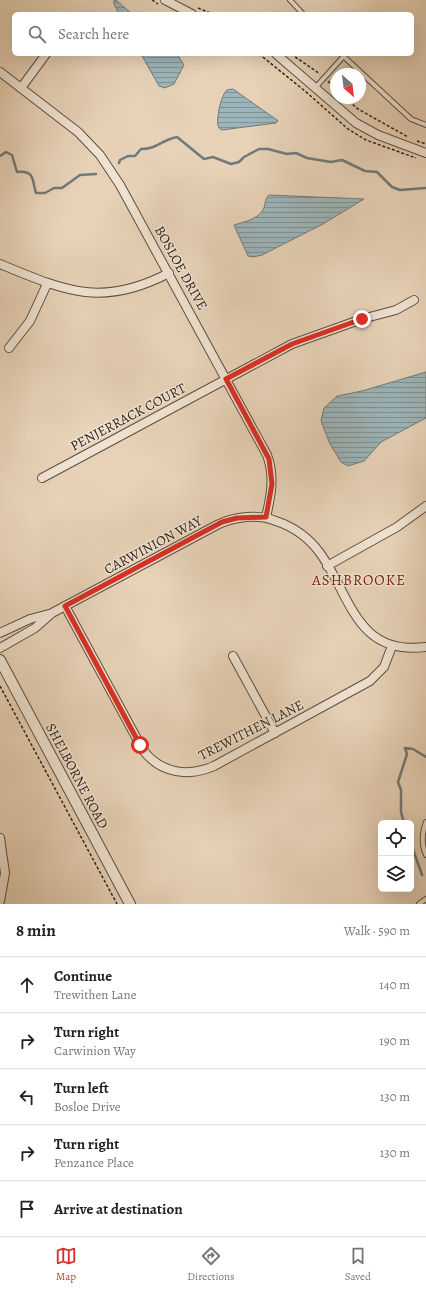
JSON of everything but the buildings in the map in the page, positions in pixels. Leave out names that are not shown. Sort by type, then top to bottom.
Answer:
[{"type":"street","points":[[165,0],[192,10]]},
{"type":"street","points":[[21,88],[45,56]]},
{"type":"street","points":[[278,56],[346,116],[366,129],[426,153]]},
{"type":"street","name":"BOSLOE DRIVE","points":[[0,72],[70,125],[100,155],[120,185],[269,459],[272,484],[266,517]]},
{"type":"street","points":[[0,264],[47,284],[70,291],[103,294],[135,288],[169,273]]},
{"type":"street","points":[[9,348],[30,321],[47,284]]},
{"type":"street","name":"PENJERRACK COURT","points":[[42,478],[292,344],[362,319],[396,310],[414,300]]},
{"type":"street","points":[[327,566],[398,527],[426,506]]},
{"type":"street","name":"CARWINION WAY","points":[[0,648],[34,628],[52,613],[222,522],[237,518],[266,517],[282,523],[300,533],[314,545],[356,619],[370,633],[392,646],[409,648],[426,647]]},
{"type":"street","name":"TREWITHEN LANE","points":[[65,606],[140,745],[147,755],[158,765],[180,773],[202,771],[370,681],[384,667],[392,646]]},
{"type":"street","name":"CARWINION WAY","points":[[0,633],[30,619],[52,613]]},
{"type":"street","points":[[233,656],[275,733]]},
{"type":"street","name":"SHELBORNE ROAD","points":[[0,660],[130,904]]},
{"type":"street","points":[[0,838],[5,873],[0,901]]},
{"type":"lane","points":[[290,0],[301,12]]},
{"type":"lane","points":[[315,88],[341,56]]},
{"type":"lane","points":[[343,56],[411,119],[426,125]]},
{"type":"lane","points":[[426,822],[423,830],[422,845],[426,855]]},
{"type":"lane","points":[[419,904],[426,899]]},
{"type":"path","points":[[192,10],[203,12]]},
{"type":"path","points":[[294,56],[330,84]]},
{"type":"path","points":[[353,104],[358,109],[411,138]]},
{"type":"path","points":[[416,140],[426,144]]},
{"type":"path","points":[[0,686],[117,904]]},
{"type":"water","points":[[114,0],[116,0],[130,12],[118,12],[114,4]]},
{"type":"water","points":[[142,56],[178,56],[184,65],[174,84],[165,88],[159,86]]},
{"type":"water","points":[[233,89],[278,121],[276,123],[222,130],[219,128],[218,114],[221,102],[227,90]]},
{"type":"water","points":[[269,195],[364,199],[323,224],[262,255],[253,257],[248,256],[234,225],[258,216],[263,210],[266,199]]},
{"type":"water","points":[[426,372],[426,418],[381,442],[364,461],[348,466],[341,462],[330,444],[321,421],[324,408],[337,396],[362,391]]},
{"type":"waterway","points":[[119,163],[120,160],[128,156],[135,156],[141,149],[152,148],[167,140],[177,137],[204,159],[213,157],[231,164],[239,162],[244,157],[259,149],[268,149],[287,154],[296,153],[307,158],[331,162],[342,160],[365,171],[377,172],[392,187],[400,190],[426,188]]},
{"type":"waterway","points":[[0,156],[6,152],[12,155],[17,172],[27,173],[32,177],[36,193],[45,193],[54,188],[62,188],[80,175],[96,174]]},
{"type":"waterway","points":[[403,820],[401,812],[401,790],[398,782],[407,754],[405,748],[413,749],[426,757]]},
{"type":"waterway","points":[[414,853],[422,875]]},
{"type":"district","name":"ASHBROOKE","points":[[359,580]]},
{"type":"route","points":[[140,745],[65,606],[222,522],[237,518],[266,517],[272,490],[272,476],[269,459],[226,379],[292,344],[320,332],[362,319]]}]
